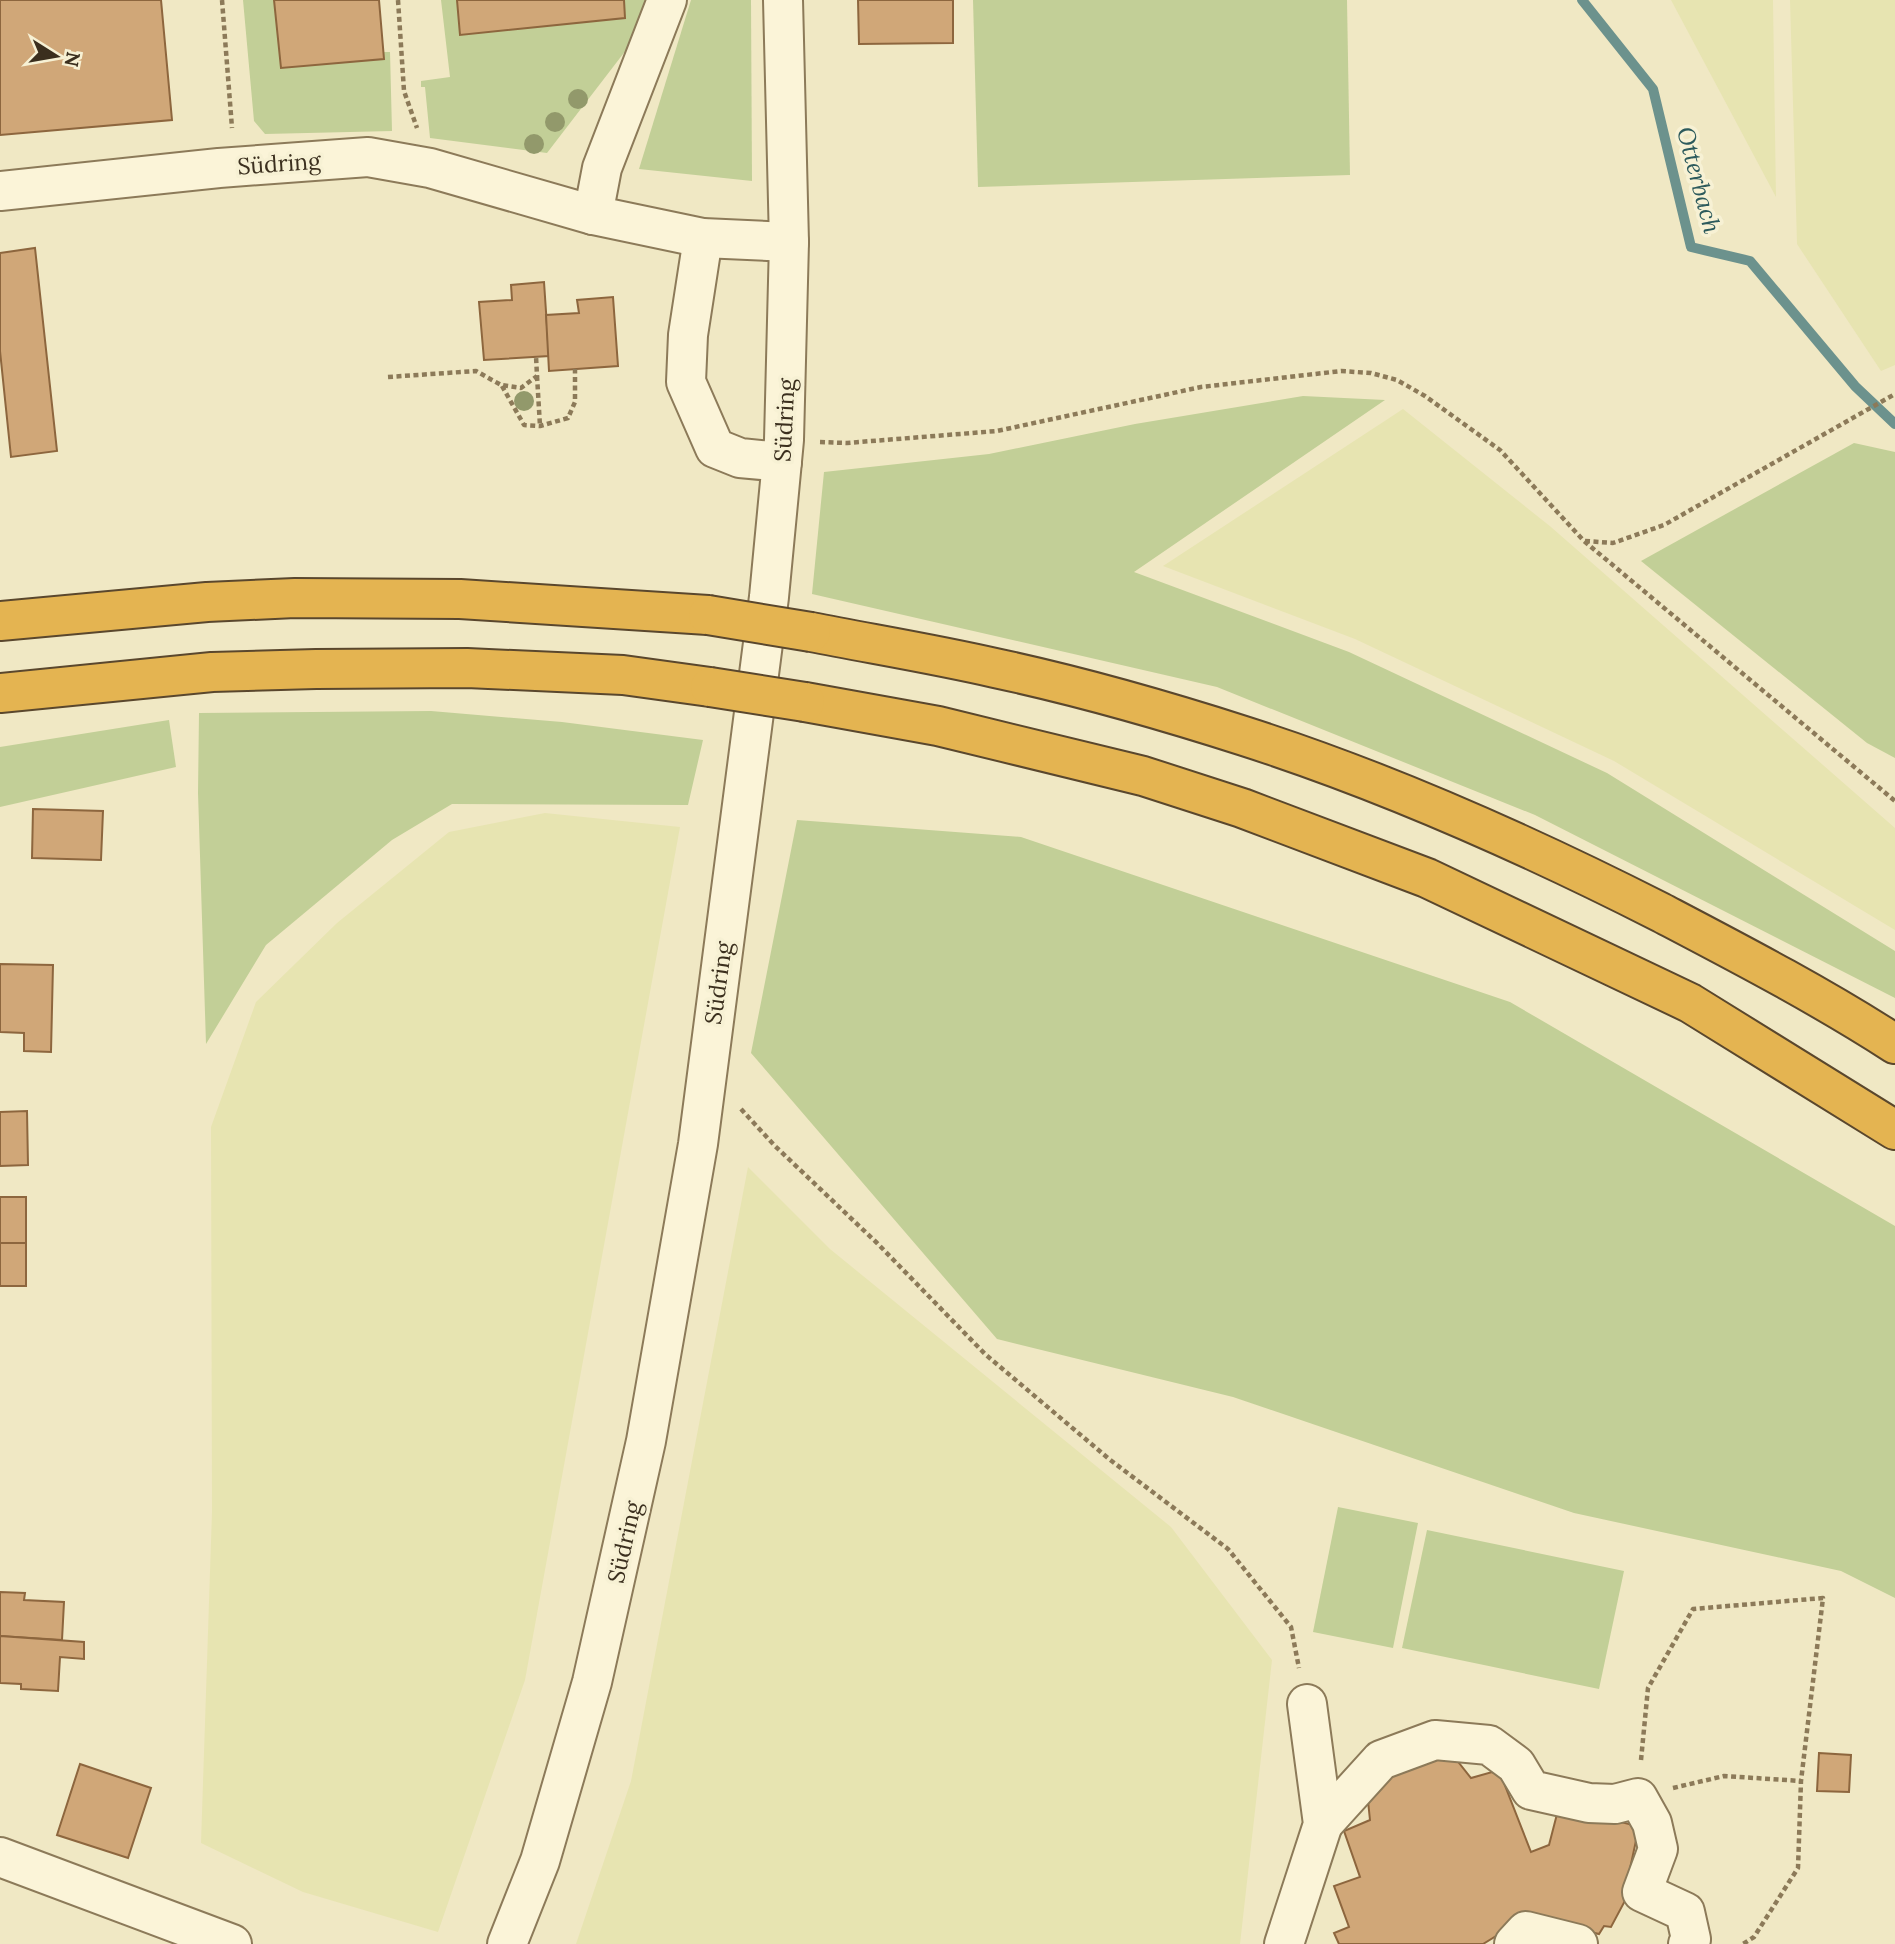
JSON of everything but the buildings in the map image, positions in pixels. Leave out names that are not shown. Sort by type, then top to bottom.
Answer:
[{"type":"highway","points":[[9,618],[207,602],[295,598],[460,599],[708,615],[996,668],[1245,736],[1345,771],[1496,832],[1782,975],[1895,1044]]},
{"type":"highway","points":[[0,693],[212,673],[467,668],[624,675],[805,702],[938,726],[1143,776],[1241,808],[1427,878],[1690,1003],[1895,1130]]},
{"type":"street","points":[[593,215],[602,168],[667,0]]},
{"type":"street","name":"Südring","points":[[507,1944],[540,1861],[593,1682],[646,1441],[698,1144],[769,597],[783,451],[789,242],[783,0]]},
{"type":"street","name":"Südring","points":[[0,191],[235,166],[368,157],[430,168],[593,215],[703,238],[789,242]]},
{"type":"street","points":[[703,238],[688,335],[686,382],[715,448],[740,458],[783,451]]},
{"type":"street","points":[[1307,1704],[1323,1824]]},
{"type":"street","points":[[1284,1944],[1323,1824],[1381,1760],[1435,1740],[1489,1745],[1516,1765],[1531,1790],[1589,1803],[1615,1804],[1638,1798],[1652,1823],[1658,1849],[1642,1892],[1685,1912],[1691,1939],[1688,1944]]},
{"type":"street","points":[[0,1857],[232,1944]]},
{"type":"street","points":[[1514,1944],[1526,1931],[1578,1944]]},
{"type":"path","points":[[222,0],[235,166]]},
{"type":"path","points":[[398,0],[404,91],[419,135]]},
{"type":"path","points":[[536,356],[540,426]]},
{"type":"path","points":[[501,385],[524,425],[540,426],[568,418],[575,402],[575,369]]},
{"type":"path","points":[[388,377],[476,371],[501,385],[521,388],[537,376]]},
{"type":"path","points":[[783,451],[846,443],[997,431],[1201,387],[1341,371],[1371,373],[1397,380],[1425,396],[1500,450],[1584,541],[1895,801]]},
{"type":"path","points":[[1584,541],[1613,543],[1664,525],[1895,394]]},
{"type":"path","points":[[706,1072],[775,1146],[877,1243],[985,1354],[1109,1459],[1228,1549],[1291,1627],[1307,1704]]},
{"type":"path","points":[[1743,1944],[1754,1937],[1798,1868],[1801,1781],[1823,1598],[1693,1609],[1648,1688],[1638,1798],[1724,1776],[1801,1781]]},
{"type":"shaded area","points":[[1671,0],[1773,0],[1776,197]]},
{"type":"shaded area","points":[[1790,0],[1895,0],[1895,365],[1881,371],[1797,244]]},
{"type":"shaded area","points":[[1403,409],[1551,527],[1895,828],[1895,930],[1614,761],[1355,639],[1163,566]]},
{"type":"shaded area","points":[[545,813],[680,827],[525,1680],[438,1932],[303,1892],[201,1843],[212,1512],[211,1127],[256,1002],[337,923],[449,832]]},
{"type":"shaded area","points":[[748,1167],[830,1249],[1171,1527],[1272,1660],[1240,1944],[576,1944],[631,1781]]},
{"type":"green space","points":[[243,0],[274,0],[282,68],[384,59],[383,52],[390,52],[392,131],[265,134],[254,121]]},
{"type":"green space","points":[[441,0],[457,0],[460,35],[625,18],[624,0],[649,0],[633,41],[547,153],[430,138],[425,87],[421,87],[421,81],[450,77]]},
{"type":"green space","points":[[691,0],[751,0],[752,181],[639,169]]},
{"type":"green space","points":[[973,0],[1347,0],[1350,175],[978,187]]},
{"type":"green space","points":[[1303,396],[1385,400],[1134,572],[1349,652],[1607,773],[1895,951],[1895,998],[1535,815],[1217,687],[812,594],[824,472],[989,454],[1135,424]]},
{"type":"green space","points":[[1854,443],[1895,452],[1895,758],[1867,743],[1641,561]]},
{"type":"green space","points":[[431,711],[562,722],[703,740],[688,805],[452,804],[392,840],[266,945],[206,1044],[198,793],[199,713]]},
{"type":"green space","points":[[169,720],[176,767],[0,807],[0,747]]},
{"type":"green space","points":[[797,820],[1021,837],[1510,1002],[1895,1226],[1895,1598],[1841,1571],[1574,1513],[1233,1397],[997,1339],[751,1053]]},
{"type":"green space","points":[[1338,1507],[1418,1523],[1393,1648],[1313,1632]]},
{"type":"green space","points":[[1427,1530],[1624,1571],[1599,1689],[1402,1648]]},
{"type":"waterway","name":"Otterbach","points":[[1582,0],[1653,89],[1691,247],[1750,261],[1855,386],[1895,424]]}]
